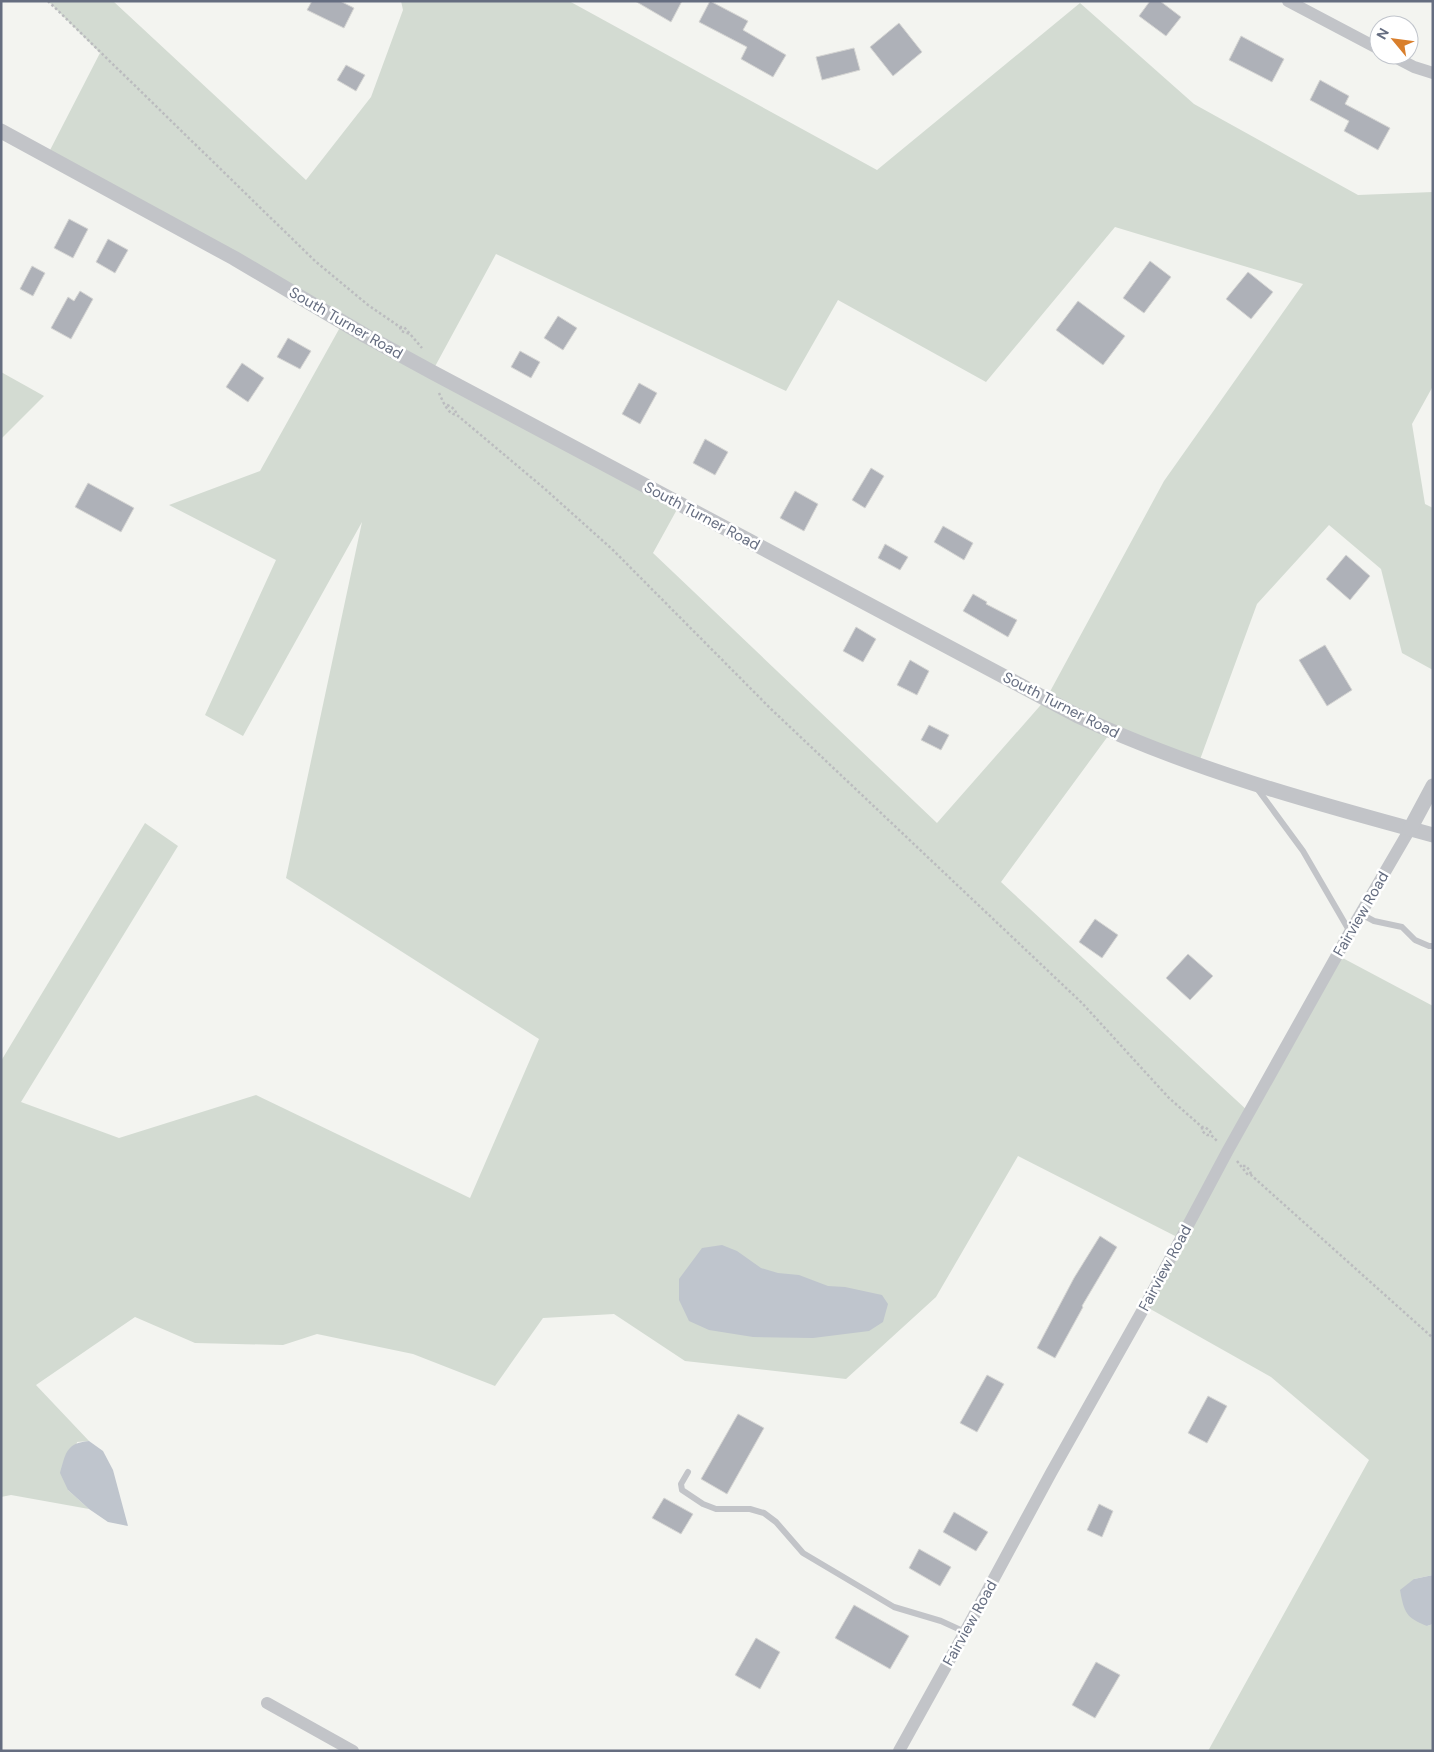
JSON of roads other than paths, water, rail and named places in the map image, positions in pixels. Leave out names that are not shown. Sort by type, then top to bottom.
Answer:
[{"type":"street","points":[[1288,1],[1369,44]]},
{"type":"street","points":[[1410,65],[1433,73]]},
{"type":"street","name":"South Turner Road","points":[[1,130],[234,258],[366,336],[432,372],[1076,715],[1165,754],[1254,784],[1433,834]]},
{"type":"street","name":"Fairview Road","points":[[898,1751],[1145,1306],[1227,1152],[1433,786]]},
{"type":"street","points":[[267,1703],[353,1751]]},
{"type":"lane","points":[[1254,784],[1303,851],[1350,932]]},
{"type":"lane","points":[[1361,914],[1374,921],[1402,927],[1415,940],[1428,946],[1433,946]]},
{"type":"lane","points":[[688,1472],[681,1484],[682,1490],[703,1504],[716,1509],[750,1509],[764,1513],[776,1522],[802,1553],[894,1607],[941,1621],[965,1632]]}]
